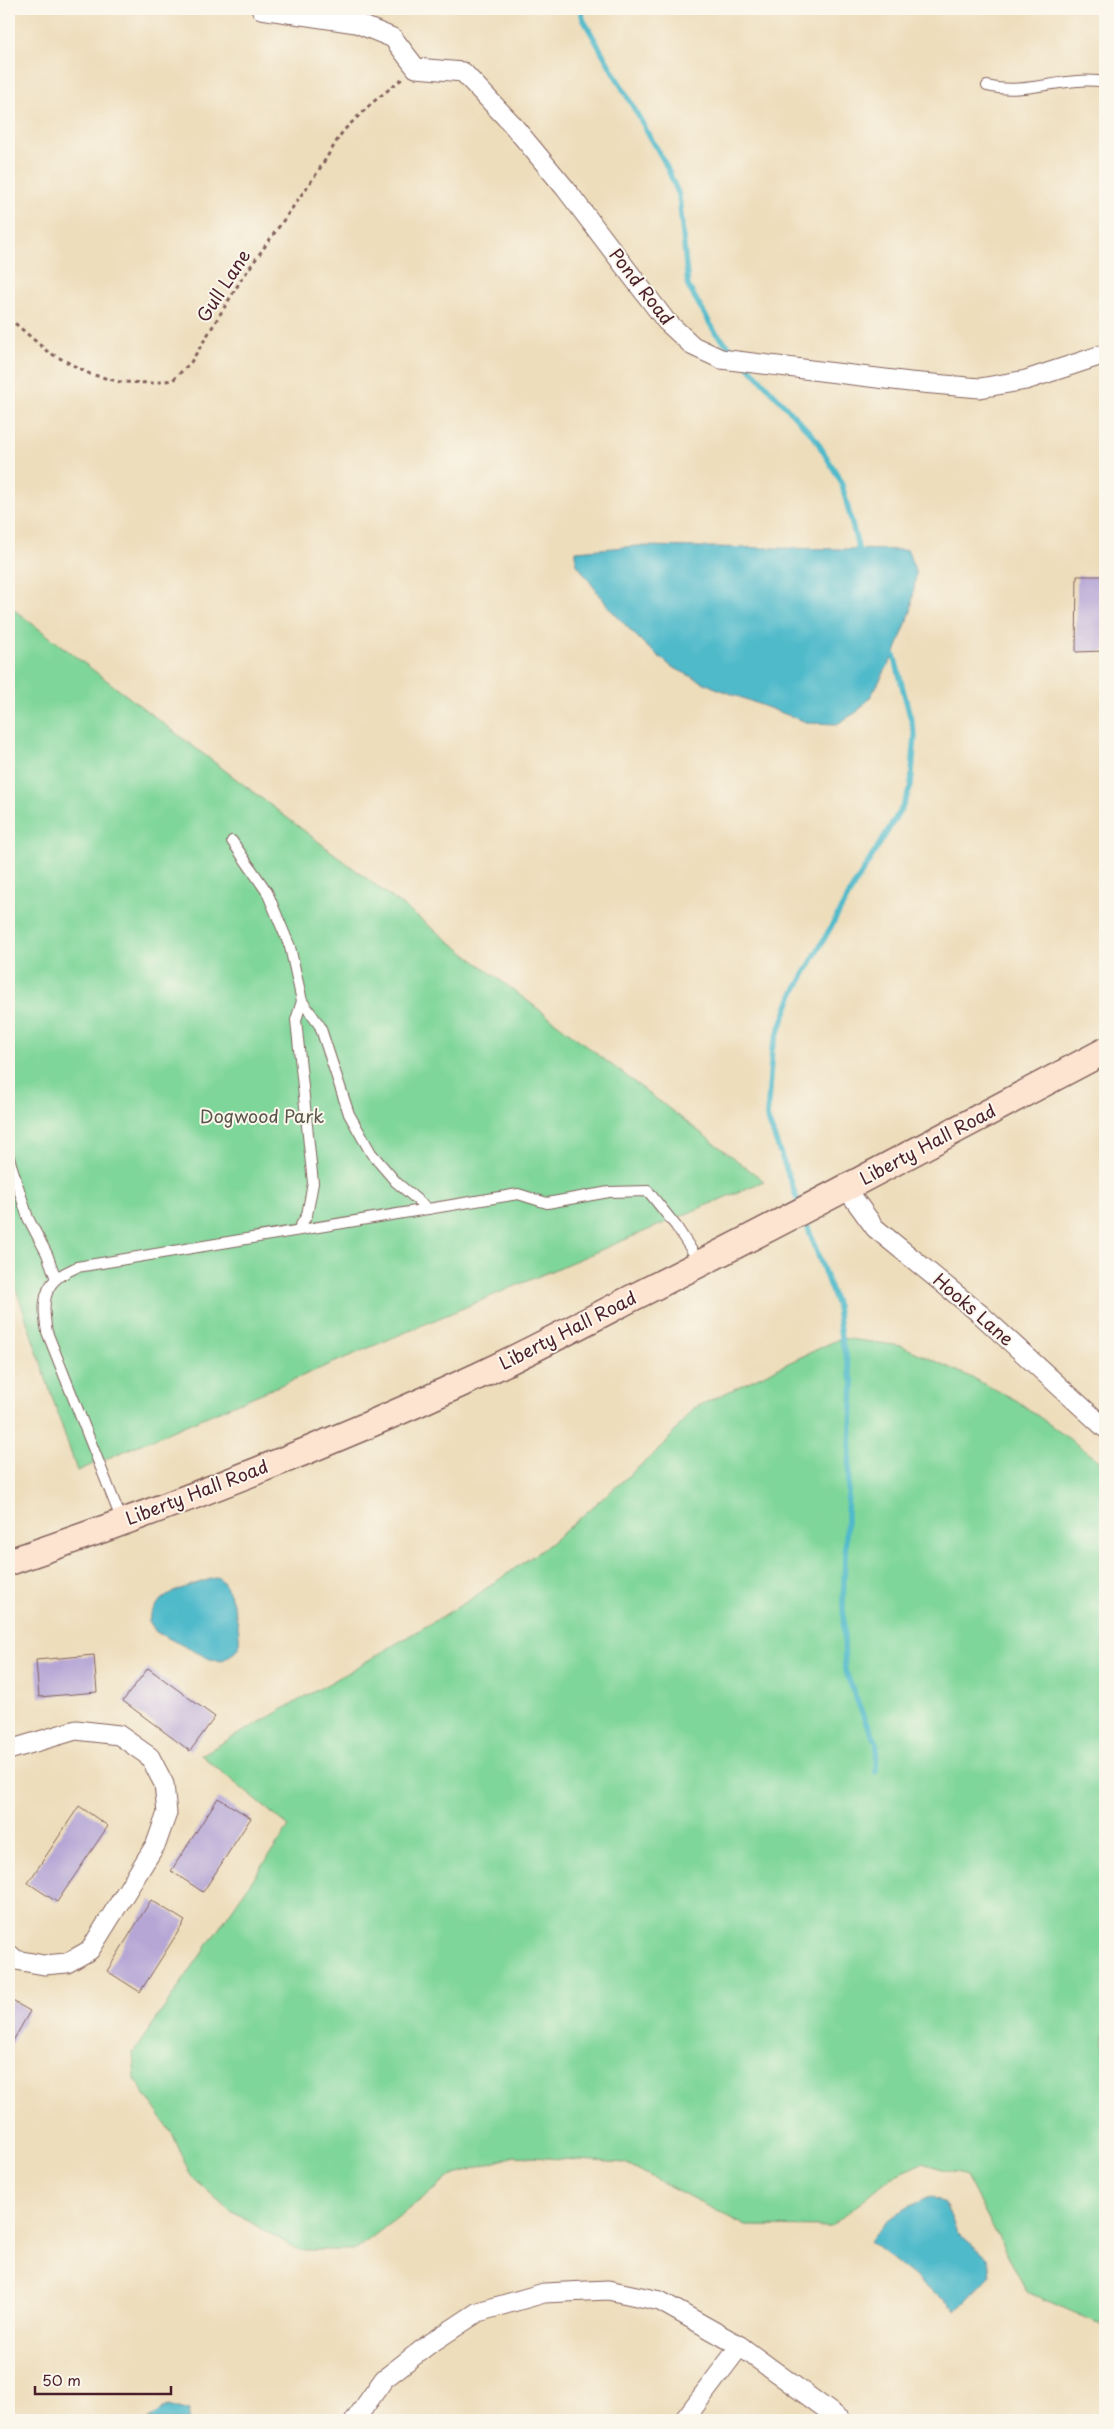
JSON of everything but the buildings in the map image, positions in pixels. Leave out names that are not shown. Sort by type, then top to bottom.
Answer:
[{"type":"main road","name":"Liberty Hall Road","points":[[9,1562],[122,1522],[362,1428],[480,1375],[700,1264],[1105,1051]]},
{"type":"street","points":[[261,9],[356,23],[393,38],[416,68]]},
{"type":"street","name":"Pond Road","points":[[416,68],[463,72],[511,123],[565,188],[666,321],[692,346],[722,359],[910,382],[980,388],[1026,380],[1105,354]]},
{"type":"street","name":"Hooks Lane","points":[[846,1188],[874,1228],[979,1313],[1105,1428]]},
{"type":"street","points":[[9,1750],[76,1730],[119,1735],[150,1757],[164,1784],[167,1813],[156,1844],[90,1950],[67,1963],[44,1965],[16,1960],[9,1954]]},
{"type":"street","points":[[354,2420],[384,2379],[428,2345],[478,2312],[544,2293],[608,2290],[660,2302],[740,2346],[841,2420]]},
{"type":"street","points":[[684,2420],[740,2346]]},
{"type":"lane","points":[[987,86],[999,89],[1032,87],[1072,80],[1105,82]]},
{"type":"lane","points":[[232,841],[266,892],[290,947],[302,1001],[320,1026],[350,1114],[371,1153],[396,1182],[428,1209]]},
{"type":"lane","points":[[298,1230],[307,1215],[314,1183],[296,1020],[302,1001]]},
{"type":"lane","points":[[9,1158],[28,1218],[47,1254],[56,1279]]},
{"type":"lane","points":[[122,1522],[47,1332],[44,1315],[46,1294],[56,1279],[77,1267],[518,1194],[547,1203],[609,1192],[648,1190],[676,1226],[700,1264]]},
{"type":"path","name":"Gull Lane","points":[[9,318],[48,352],[90,374],[120,382],[153,384],[174,380],[191,362],[241,280],[317,174],[343,132],[373,102],[416,68]]},
{"type":"green space","name":"Dogwood Park","points":[[9,606],[764,1181],[77,1471],[9,1268]]},
{"type":"green space","points":[[841,1338],[902,1346],[966,1375],[1016,1400],[1105,1465],[1105,2326],[1027,2292],[966,2176],[922,2163],[891,2177],[830,2227],[746,2226],[625,2163],[515,2156],[453,2175],[355,2250],[299,2250],[229,2210],[191,2176],[173,2135],[135,2080],[133,2053],[289,1827],[201,1755],[335,1680],[468,1601],[550,1544],[663,1446],[694,1408]]},
{"type":"water","points":[[637,546],[908,550],[916,574],[911,611],[894,655],[871,696],[857,712],[837,724],[809,723],[713,687],[672,667],[645,645],[610,609],[576,563],[576,551]]},
{"type":"water","points":[[218,1577],[228,1590],[232,1600],[239,1631],[239,1649],[222,1661],[210,1659],[156,1632],[149,1621],[152,1611],[166,1596],[186,1587]]},
{"type":"water","points":[[930,2196],[945,2203],[957,2232],[988,2258],[990,2276],[957,2310],[869,2241],[882,2226],[896,2215]]},
{"type":"water","points":[[168,2405],[190,2411],[189,2420],[147,2420]]},
{"type":"waterway","points":[[581,9],[583,19],[664,161],[679,195],[688,286],[715,332],[739,357]]},
{"type":"waterway","points":[[749,367],[815,438],[841,481],[859,551]]},
{"type":"waterway","points":[[799,1204],[767,1117],[772,1049],[792,996],[855,884],[903,806],[911,786],[915,735],[894,655]]},
{"type":"waterway","points":[[804,1217],[837,1306],[841,1338],[853,1384],[843,1603],[845,1670],[866,1723],[877,1743],[876,1772]]}]
